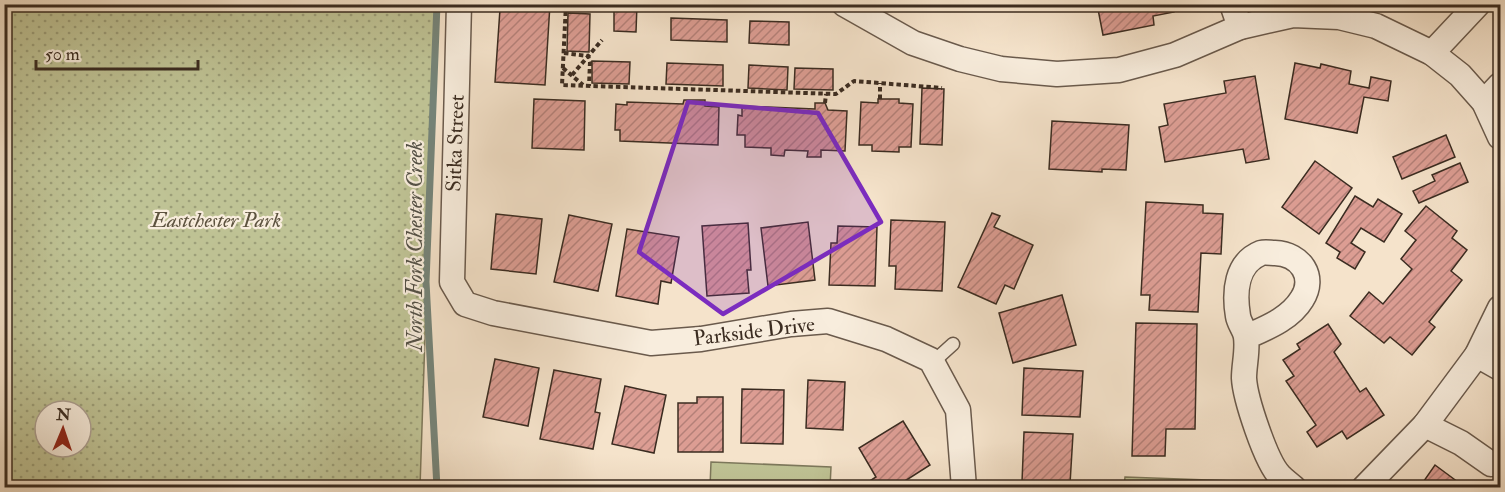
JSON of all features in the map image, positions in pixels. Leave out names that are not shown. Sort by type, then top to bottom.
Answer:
[{"type":"street","name":"Sitka Street","points":[[452,282],[459,4]]},
{"type":"street","points":[[844,4],[913,43],[960,59],[1001,69],[1057,74],[1119,70],[1175,55],[1240,27],[1293,15],[1340,17],[1376,26],[1432,53],[1461,75],[1492,93],[1500,137]]},
{"type":"street","points":[[1232,4],[1240,27]]},
{"type":"street","points":[[1432,53],[1478,4]]},
{"type":"street","name":"Parkside Drive","points":[[452,282],[465,304],[493,313],[651,343],[701,339],[791,324],[828,321],[886,339],[931,360],[932,363]]},
{"type":"street","points":[[1364,488],[1425,425],[1477,355],[1500,308]]},
{"type":"street","points":[[1246,337],[1244,380],[1256,428],[1278,475],[1294,488]]},
{"type":"street","points":[[1477,355],[1500,368]]},
{"type":"street","points":[[932,363],[958,410],[964,488]]},
{"type":"street","points":[[1425,425],[1461,443],[1491,464],[1500,460]]},
{"type":"lane","points":[[932,363],[953,344]]},
{"type":"path","points":[[566,4],[562,85],[826,94],[836,94],[854,81],[942,88]]},
{"type":"path","points":[[572,75],[602,40]]},
{"type":"path","points":[[564,53],[588,56]]},
{"type":"path","points":[[586,86],[590,62],[588,56]]},
{"type":"path","points":[[563,68],[586,86]]},
{"type":"path","points":[[880,83],[880,99]]},
{"type":"path","points":[[825,103],[826,94]]},
{"type":"highlighted area","points":[[688,102],[818,113],[881,222],[723,314],[639,252]]},
{"type":"green space","name":"Eastchester Park","points":[[4,5],[436,5],[420,487],[5,487]]},
{"type":"green space","points":[[711,462],[831,467],[830,487],[710,487]]},
{"type":"green space","points":[[1125,477],[1235,481],[1235,487],[1124,487]]},
{"type":"building","points":[[503,4],[550,4],[545,85],[495,82],[500,9],[503,9]]},
{"type":"building","points":[[614,4],[637,4],[636,32],[614,31]]},
{"type":"building","points":[[1097,4],[1173,4],[1174,12],[1153,16],[1154,25],[1103,35]]},
{"type":"building","points":[[568,13],[590,14],[589,52],[567,51]]},
{"type":"building","points":[[671,18],[727,20],[727,42],[671,40]]},
{"type":"building","points":[[750,21],[789,22],[789,45],[749,43]]},
{"type":"building","points":[[592,61],[630,62],[629,84],[592,83]]},
{"type":"building","points":[[667,63],[723,65],[723,86],[666,84]]},
{"type":"building","points":[[1295,63],[1320,68],[1321,64],[1351,71],[1349,84],[1369,88],[1371,77],[1391,81],[1388,101],[1364,97],[1357,133],[1285,119]]},
{"type":"building","points":[[749,65],[788,67],[787,90],[748,88]]},
{"type":"building","points":[[795,68],[833,69],[833,90],[794,89]]},
{"type":"building","points":[[1255,76],[1269,159],[1246,163],[1243,149],[1165,162],[1159,127],[1168,125],[1164,104],[1226,93],[1224,81]]},
{"type":"building","points":[[922,88],[944,89],[942,145],[920,144]]},
{"type":"building","points":[[534,99],[585,101],[584,150],[532,148]]},
{"type":"building","points":[[878,99],[899,99],[899,103],[913,104],[911,147],[899,147],[899,152],[872,151],[872,145],[859,145],[861,102],[878,103]]},
{"type":"building","points":[[684,100],[705,100],[705,106],[719,107],[718,145],[620,141],[620,130],[615,130],[616,104],[627,105],[627,102],[683,104]]},
{"type":"building","points":[[815,103],[825,103],[828,110],[847,111],[845,151],[821,150],[821,157],[807,157],[808,151],[785,150],[784,156],[771,155],[771,148],[745,147],[745,135],[737,135],[738,115],[742,116],[742,106],[815,109]]},
{"type":"building","points":[[1052,121],[1129,125],[1126,170],[1102,169],[1102,172],[1049,169]]},
{"type":"building","points":[[1446,135],[1455,157],[1402,179],[1393,157]]},
{"type":"building","points":[[1315,161],[1352,188],[1319,234],[1282,207]]},
{"type":"building","points":[[1460,163],[1468,182],[1419,203],[1413,191],[1435,181],[1432,175]]},
{"type":"building","points":[[1355,196],[1373,207],[1378,199],[1402,214],[1384,242],[1361,228],[1351,243],[1365,252],[1355,269],[1337,258],[1340,252],[1326,243]]},
{"type":"building","points":[[1146,202],[1203,205],[1203,213],[1223,214],[1221,254],[1201,253],[1198,312],[1149,310],[1150,295],[1141,295]]},
{"type":"building","points":[[1426,206],[1457,231],[1452,238],[1467,250],[1451,271],[1462,280],[1429,322],[1435,327],[1412,355],[1390,337],[1384,343],[1350,316],[1369,292],[1383,304],[1412,269],[1401,259],[1416,240],[1405,231]]},
{"type":"building","points":[[992,213],[1000,216],[994,227],[1033,245],[1014,289],[1005,285],[996,304],[958,287]]},
{"type":"building","points":[[496,214],[542,219],[536,274],[491,269]]},
{"type":"building","points":[[569,215],[612,224],[598,291],[554,282]]},
{"type":"building","points":[[891,220],[945,222],[942,291],[895,289],[896,266],[889,266]]},
{"type":"building","points":[[808,222],[815,280],[768,286],[761,228]]},
{"type":"building","points":[[748,223],[751,270],[747,270],[749,293],[707,296],[702,226]]},
{"type":"building","points":[[838,226],[877,227],[875,286],[829,285],[831,243],[837,243]]},
{"type":"building","points":[[627,229],[679,237],[671,283],[661,281],[658,304],[616,296]]},
{"type":"building","points":[[1062,295],[1076,345],[1013,363],[999,313]]},
{"type":"building","points":[[1136,323],[1197,324],[1195,429],[1166,429],[1165,456],[1132,456]]},
{"type":"building","points":[[1328,324],[1341,344],[1334,352],[1360,392],[1366,388],[1384,415],[1347,439],[1342,431],[1317,447],[1307,432],[1316,425],[1286,381],[1294,376],[1283,360],[1300,349],[1297,344]]},
{"type":"building","points":[[495,359],[539,368],[528,426],[483,417]]},
{"type":"building","points":[[1024,368],[1083,371],[1080,417],[1022,415]]},
{"type":"building","points":[[554,370],[601,379],[595,412],[600,413],[593,449],[540,439]]},
{"type":"building","points":[[808,380],[845,382],[843,430],[806,428]]},
{"type":"building","points":[[625,386],[666,395],[654,453],[612,444]]},
{"type":"building","points":[[742,389],[784,390],[783,444],[741,443]]},
{"type":"building","points":[[697,397],[723,397],[723,452],[678,452],[678,403],[697,403]]},
{"type":"building","points":[[903,421],[930,465],[894,488],[867,488],[865,484],[876,477],[859,448]]},
{"type":"building","points":[[1024,432],[1073,434],[1070,484],[1022,482]]},
{"type":"building","points":[[1435,465],[1466,488],[1419,488]]},
{"type":"waterway","name":"North Fork Chester Creek","points":[[437,4],[426,282],[437,488]]}]
